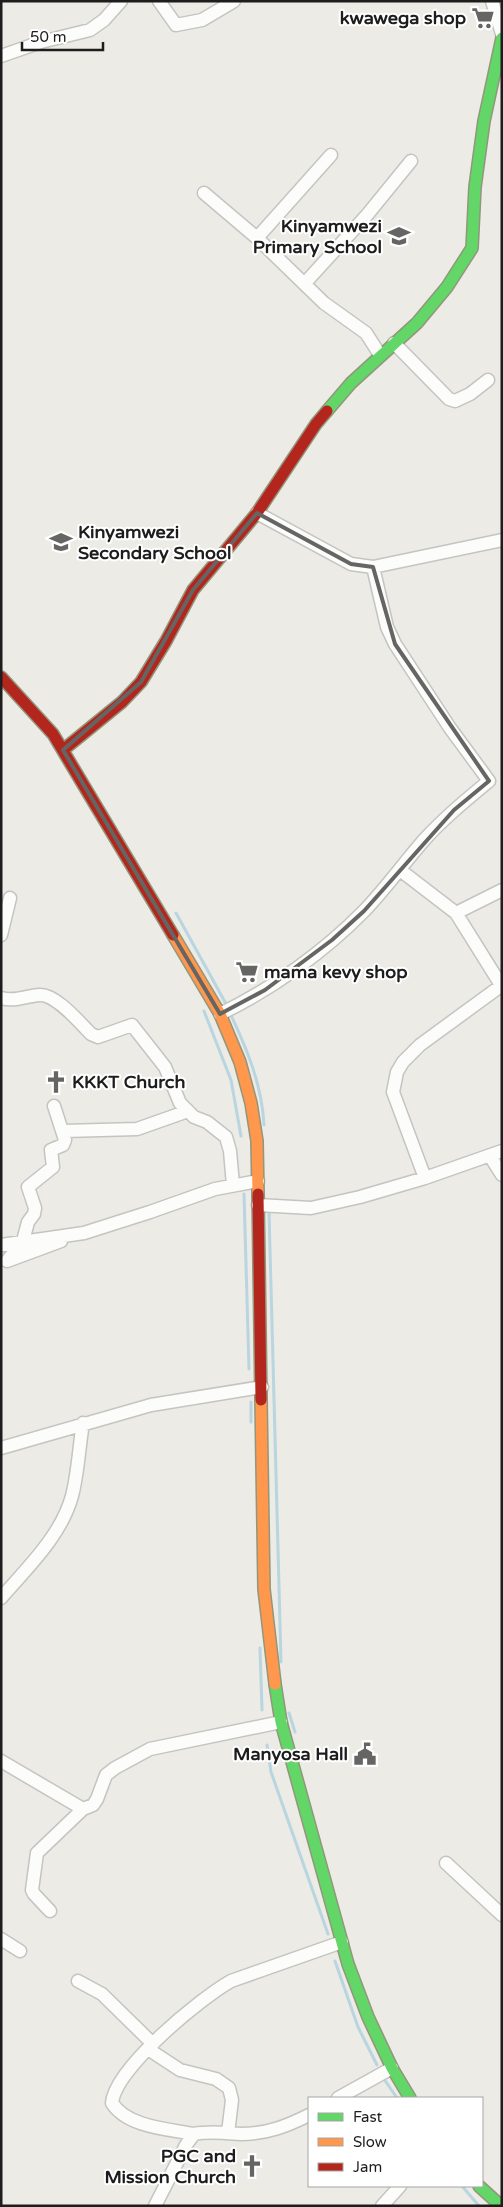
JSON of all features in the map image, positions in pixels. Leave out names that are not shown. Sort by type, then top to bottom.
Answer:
[{"type":"main road","points":[[63,750],[122,702],[140,682],[166,641],[193,590],[257,513],[316,424],[351,383],[417,323],[447,287],[472,248],[476,187],[484,121],[502,38]]},
{"type":"main road","points":[[2,680],[53,734],[63,750],[220,1014],[240,1062],[251,1103],[257,1141],[264,1589],[270,1654],[281,1722],[342,1942],[368,2017],[392,2068],[409,2097]]},
{"type":"main road","points":[[480,2187],[502,2206]]},
{"type":"street","points":[[1,56],[41,42],[90,30],[104,20],[121,1]]},
{"type":"street","points":[[159,1],[176,24],[202,20],[234,1]]},
{"type":"street","points":[[492,1],[502,34]]},
{"type":"street","points":[[257,238],[331,155]]},
{"type":"street","points":[[305,283],[367,215],[411,161]]},
{"type":"street","points":[[204,193],[257,238],[338,315],[366,334],[380,355]]},
{"type":"street","points":[[394,343],[449,399],[455,401],[488,380]]},
{"type":"street","points":[[257,513],[351,564],[372,567],[502,540]]},
{"type":"street","points":[[220,1014],[265,990],[317,952],[364,911],[424,840],[454,810],[489,781],[450,728],[395,644],[387,627],[372,567]]},
{"type":"street","points":[[400,870],[456,913],[502,985],[420,1045],[403,1062],[397,1072],[393,1092],[425,1178]]},
{"type":"street","points":[[456,913],[502,890]]},
{"type":"street","points":[[1,934],[10,898]]},
{"type":"street","points":[[1,998],[17,1000],[41,994],[52,996],[91,1034],[98,1037],[132,1025],[165,1067],[180,1103],[194,1117],[207,1122],[226,1137],[230,1151],[233,1185]]},
{"type":"street","points":[[4,1263],[23,1241],[28,1222],[35,1208],[28,1187],[53,1167],[51,1150],[63,1145],[65,1140],[64,1131],[54,1106]]},
{"type":"street","points":[[64,1131],[137,1129],[188,1111]]},
{"type":"street","points":[[258,1206],[311,1208],[360,1197],[496,1154],[502,1174]]},
{"type":"street","points":[[4,1263],[215,1188],[258,1181]]},
{"type":"street","points":[[1,1246],[23,1241],[84,1233]]},
{"type":"street","points":[[1,1448],[151,1405],[262,1387]]},
{"type":"street","points":[[1,1598],[36,1558],[58,1526],[71,1497],[83,1423]]},
{"type":"street","points":[[50,1911],[32,1890],[37,1853],[83,1809],[93,1805],[106,1775],[150,1749],[281,1722]]},
{"type":"street","points":[[1,1761],[83,1809]]},
{"type":"street","points":[[446,1863],[502,1915]]},
{"type":"street","points":[[1,1939],[20,1951]]},
{"type":"street","points":[[308,2116],[286,2127],[262,2133],[211,2131],[194,2134],[134,2120],[116,2108],[112,2102],[116,2089],[151,2046],[201,2002],[231,1981],[342,1942]]},
{"type":"street","points":[[78,1981],[102,1994],[151,2046],[180,2070],[216,2079],[229,2088],[232,2100],[228,2133]]},
{"type":"street","points":[[340,2097],[392,2068]]},
{"type":"street","points":[[155,2206],[186,2145],[194,2134]]},
{"type":"street","points":[[382,2206],[399,2187]]},
{"type":"highlighted area","points":[[257,513],[351,564],[373,567],[395,644],[489,781],[454,810],[364,911],[332,940],[265,990],[220,1014],[63,750],[141,682],[193,590]]},
{"type":"waterway","points":[[176,913],[225,1002]]},
{"type":"waterway","points":[[204,1011],[231,1080],[241,1136]]},
{"type":"waterway","points":[[230,1013],[257,1081],[264,1125]]},
{"type":"waterway","points":[[244,1194],[249,1369]]},
{"type":"waterway","points":[[269,1211],[281,1662]]},
{"type":"waterway","points":[[251,1402],[251,1422]]},
{"type":"waterway","points":[[260,1648],[262,1710]]},
{"type":"waterway","points":[[289,1713],[295,1732]]},
{"type":"waterway","points":[[267,1745],[271,1772],[328,1934]]},
{"type":"waterway","points":[[335,1961],[358,2027],[377,2065]]},
{"type":"waterway","points":[[384,2079],[396,2097]]},
{"type":"waterway","points":[[463,2187],[479,2206]]},
{"type":"traffic: fast","points":[[327,411],[351,383],[417,323],[447,287],[472,248],[475,187],[484,121],[502,38]]},
{"type":"traffic: fast","points":[[275,1684],[281,1722],[348,1964],[368,2017],[392,2068],[409,2097]]},
{"type":"traffic: fast","points":[[480,2187],[501,2206]]},
{"type":"traffic: slow","points":[[173,935],[220,1014],[240,1062],[251,1103],[257,1141],[258,1194]]},
{"type":"traffic: slow","points":[[261,1400],[264,1589],[275,1684]]},
{"type":"traffic: jam","points":[[63,750],[122,702],[141,682],[166,641],[193,590],[257,513],[316,424],[327,411]]},
{"type":"traffic: jam","points":[[1,677],[53,734],[173,935]]},
{"type":"traffic: jam","points":[[258,1194],[261,1400]]},
{"type":"place","name":"kwawega shop","points":[[483,18]]},
{"type":"place","name":"Kinyamwezi Primary School","points":[[399,236]]},
{"type":"place","name":"Kinyamwezi Secondary School","points":[[61,542]]},
{"type":"place","name":"mama kevy shop","points":[[247,972]]},
{"type":"place","name":"KKKT Church","points":[[56,1082]]},
{"type":"place","name":"Manyosa Hall","points":[[365,1754]]},
{"type":"place","name":"PGC and Mission Church","points":[[252,2166]]}]
